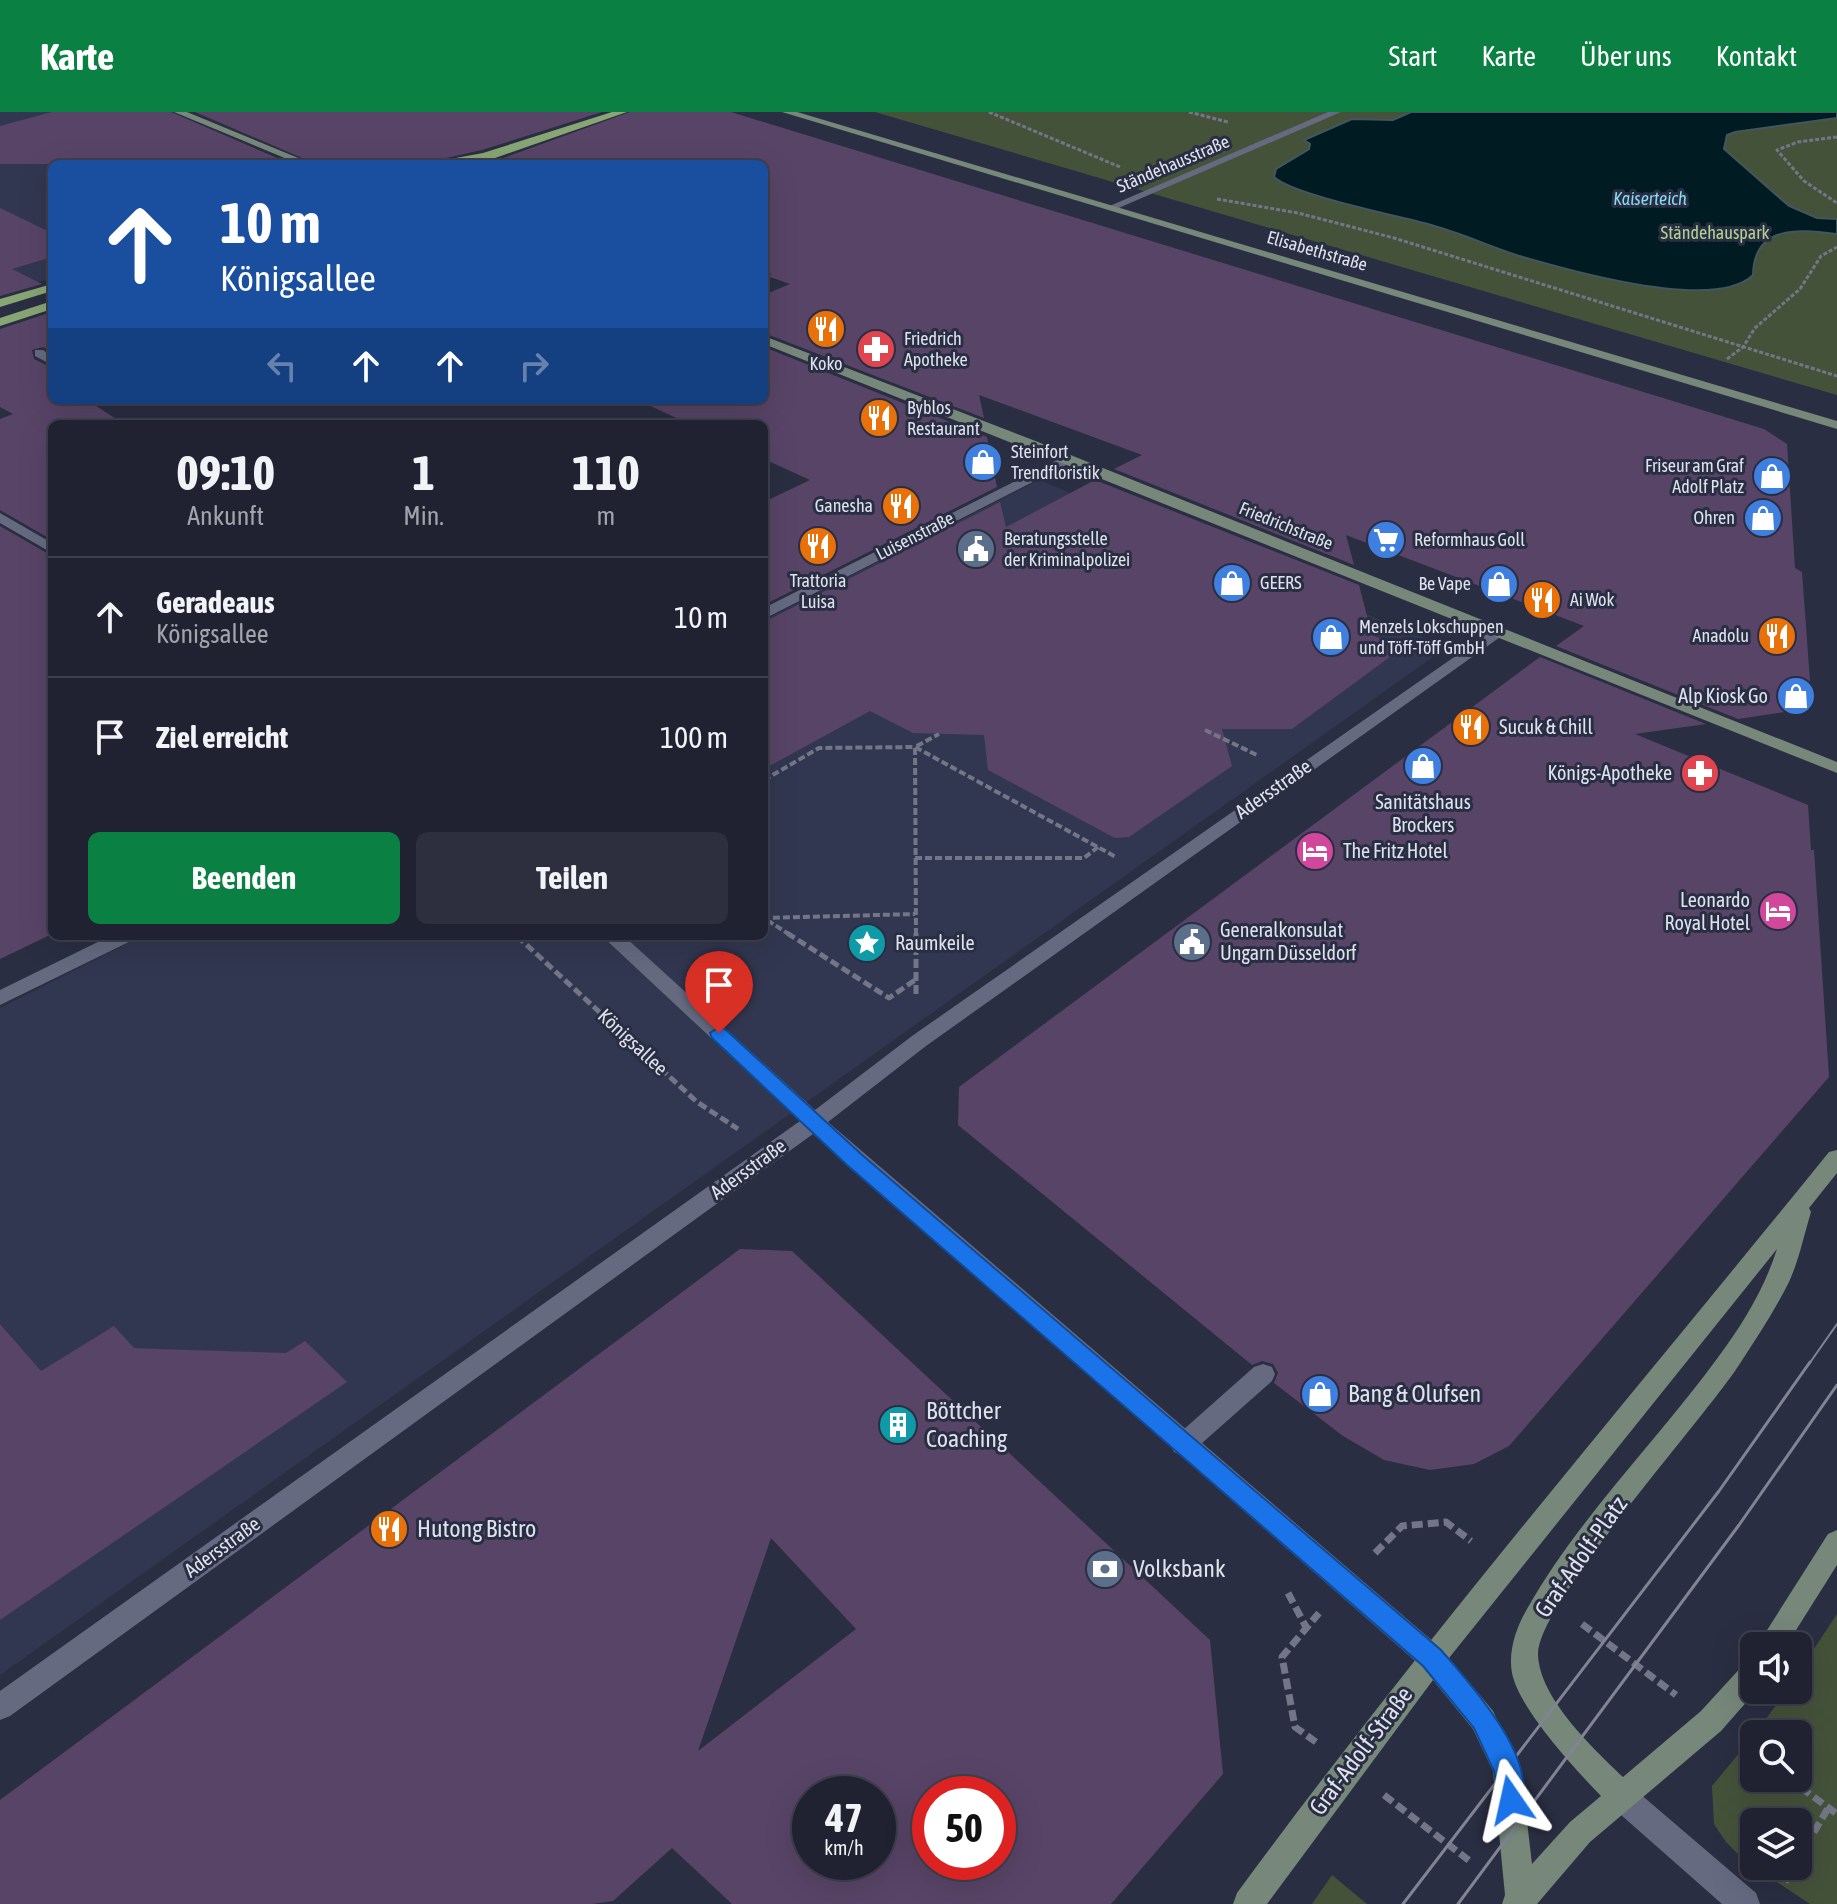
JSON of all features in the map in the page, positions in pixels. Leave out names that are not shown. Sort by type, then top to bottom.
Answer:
[{"type":"main road","points":[[179,112],[298,160]]},
{"type":"main road","points":[[456,160],[485,156],[622,112]]},
{"type":"main road","name":"Elisabethstraße","points":[[787,112],[1837,425]]},
{"type":"main road","points":[[813,112],[825,123]]},
{"type":"main road","points":[[478,160],[485,156]]},
{"type":"main road","points":[[0,303],[48,288]]},
{"type":"main road","points":[[0,322],[48,306]]},
{"type":"main road","name":"Friedrichstraße","points":[[768,341],[970,417],[1067,459],[1837,768]]},
{"type":"main road","name":"Graf-Adolf-Platz","points":[[1432,1658],[1837,1158]]},
{"type":"main road","name":"Graf-Adolf-Platz","points":[[1622,1797],[1575,1749],[1549,1714],[1526,1675],[1524,1650],[1536,1618],[1548,1598],[1729,1361],[1779,1279],[1804,1199]]},
{"type":"main road","points":[[1780,1632],[1837,1542]]},
{"type":"main road","points":[[1432,1658],[1483,1720],[1507,1770],[1519,1902]]},
{"type":"main road","name":"Graf-Adolf-Straße","points":[[1248,1904],[1432,1658]]},
{"type":"main road","points":[[1519,1902],[1580,1832],[1711,1721],[1740,1689]]},
{"type":"street","name":"Ständehausstraße","points":[[1110,208],[1336,112]]},
{"type":"street","points":[[39,353],[48,359]]},
{"type":"street","name":"Luisenstraße","points":[[768,612],[1067,459]]},
{"type":"street","points":[[0,517],[48,547]]},
{"type":"street","name":"Adersstraße","points":[[0,1707],[814,1122],[919,1041],[1497,632]]},
{"type":"street","points":[[0,998],[118,940]]},
{"type":"street","points":[[616,940],[814,1122],[1432,1658]]},
{"type":"street","points":[[1183,1445],[1263,1374]]},
{"type":"street","points":[[1622,1797],[1745,1904]]},
{"type":"path","points":[[989,112],[1163,186],[1195,195],[1298,213],[1394,238],[1837,376]]},
{"type":"path","points":[[1837,137],[1798,142],[1777,150],[1800,178],[1822,196],[1837,203]]},
{"type":"path","points":[[1743,347],[1755,328],[1800,289],[1821,256],[1837,247]]},
{"type":"path","points":[[1205,730],[1260,756]]},
{"type":"path","points":[[768,778],[819,748],[915,747],[939,734]]},
{"type":"path","points":[[915,747],[915,980],[919,1041]]},
{"type":"path","points":[[915,747],[1117,858]]},
{"type":"path","points":[[915,858],[1084,858],[1098,847]]},
{"type":"path","points":[[768,918],[915,914]]},
{"type":"path","points":[[768,921],[889,998],[915,980]]},
{"type":"path","name":"Königsallee","points":[[521,940],[697,1102],[744,1132]]},
{"type":"path","points":[[1347,1582],[1402,1526],[1446,1522],[1504,1566]]},
{"type":"path","points":[[1548,1598],[1711,1721]]},
{"type":"path","points":[[1306,1627],[1282,1657],[1295,1727],[1319,1745]]},
{"type":"path","points":[[1807,1792],[1837,1814]]},
{"type":"path","points":[[1384,1795],[1436,1835]]},
{"type":"path","points":[[1812,1836],[1828,1808]]},
{"type":"path","points":[[1783,1885],[1786,1880]]},
{"type":"shaded area","points":[[0,112],[151,112],[60,160],[48,160],[48,279],[0,294]]},
{"type":"shaded area","points":[[1039,480],[1447,647],[0,1675],[0,1008],[134,940],[768,940],[768,618]]},
{"type":"green space","name":"Ständehauspark","points":[[875,112],[1837,112],[1837,395]]},
{"type":"green space","points":[[1837,1614],[1837,1904],[1810,1904],[1774,1880],[1812,1880],[1812,1808],[1740,1808],[1740,1856],[1714,1824],[1712,1786],[1740,1752],[1740,1792],[1812,1792],[1812,1720],[1765,1720],[1777,1704],[1812,1704],[1812,1652]]},
{"type":"green space","points":[[1332,1875],[1367,1904],[1312,1904]]},
{"type":"water","name":"Kaiserteich","points":[[1411,112],[1837,112],[1837,118],[1735,132],[1727,135],[1724,149],[1789,206],[1817,218],[1837,219],[1837,234],[1809,231],[1782,234],[1762,246],[1755,258],[1753,275],[1734,285],[1708,290],[1676,289],[1607,279],[1545,263],[1443,228],[1324,198],[1274,177],[1276,169],[1309,149],[1310,144],[1304,140],[1352,119],[1393,120]]},
{"type":"building","points":[[52,112],[171,112],[282,160],[48,160],[48,164],[0,164],[0,126]]},
{"type":"building","points":[[195,112],[602,112],[482,150],[438,160],[307,160]]},
{"type":"building","points":[[630,112],[731,112],[1764,429],[1787,444],[1795,568],[1802,572],[1812,708],[1738,719],[1556,646],[1584,626],[1346,535],[1354,565],[1114,469],[1142,455],[979,395],[984,418],[768,335],[768,293],[790,284],[768,276],[772,274],[768,272],[768,160],[498,160]]},
{"type":"building","points":[[0,208],[48,231],[48,258],[12,269],[42,284],[0,296]]},
{"type":"building","points":[[48,313],[48,350],[43,347],[32,350],[34,359],[48,366],[48,404],[93,404],[118,420],[48,420],[48,538],[0,510],[0,419],[13,414],[0,407],[0,329]]},
{"type":"building","points":[[768,349],[987,437],[997,487],[768,603],[768,500],[810,480],[768,461],[768,420],[680,420],[646,404],[768,404]]},
{"type":"building","points":[[1095,480],[1359,585],[1372,635],[1402,648],[1292,729],[1222,729],[1232,766],[1129,837],[1115,838],[988,770],[984,735],[913,733],[870,711],[768,767],[768,620],[1000,502],[1006,527]]},
{"type":"building","points":[[0,526],[48,554],[48,936],[0,959]]},
{"type":"building","points":[[1540,657],[1706,724],[1635,734],[1808,805],[1811,850],[1814,850],[1829,1077],[1509,1446],[1474,1464],[1430,1470],[1384,1460],[1343,1436],[1274,1383],[1278,1373],[1273,1364],[1262,1361],[1252,1365],[958,1125],[959,1087]]},
{"type":"building","points":[[740,1249],[792,1251],[1210,1640],[1223,1774],[1111,1904],[732,1904],[672,1848],[613,1901],[592,1904],[0,1904],[0,1800]],"holes":[[[771,1538],[856,1629],[698,1751]]]},
{"type":"building","points":[[0,1324],[41,1371],[114,1326],[134,1348],[286,1353],[305,1341],[347,1382],[0,1620]]},
{"type":"tram line","points":[[1809,1364],[1837,1324]]},
{"type":"tram line","points":[[1403,1904],[1719,1491],[1810,1362]]},
{"type":"tram line","points":[[1458,1904],[1739,1525],[1837,1385]]},
{"type":"place","name":"Koko","points":[[826,329]]},
{"type":"place","name":"Friedrich Apotheke","points":[[876,349]]},
{"type":"place","name":"Byblos Restaurant","points":[[879,418]]},
{"type":"place","name":"Steinfort Trendfloristik","points":[[983,462]]},
{"type":"place","name":"Friseur am Graf Adolf Platz","points":[[1772,476]]},
{"type":"place","name":"Ganesha","points":[[901,506]]},
{"type":"place","name":"Ohren","points":[[1763,518]]},
{"type":"place","name":"Reformhaus Goll","points":[[1386,540]]},
{"type":"place","name":"Trattoria Luisa","points":[[818,546]]},
{"type":"place","name":"Beratungsstelle der Kriminalpolizei","points":[[976,549]]},
{"type":"place","name":"GEERS","points":[[1232,583]]},
{"type":"place","name":"Be Vape","points":[[1499,584]]},
{"type":"place","name":"Ai Wok","points":[[1542,600]]},
{"type":"place","name":"Anadolu","points":[[1777,636]]},
{"type":"place","name":"Menzels Lokschuppen und Töff-Töff GmbH","points":[[1331,637]]},
{"type":"place","name":"Alp Kiosk Go","points":[[1796,696]]},
{"type":"place","name":"Sucuk & Chill","points":[[1471,727]]},
{"type":"place","name":"Sanitätshaus Brockers","points":[[1423,766]]},
{"type":"place","name":"Königs-Apotheke","points":[[1700,773]]},
{"type":"place","name":"The Fritz Hotel","points":[[1315,851]]},
{"type":"place","name":"Leonardo Royal Hotel","points":[[1778,911]]},
{"type":"place","name":"Generalkonsulat Ungarn Düsseldorf","points":[[1192,942]]},
{"type":"place","name":"Raumkeile","points":[[867,943]]},
{"type":"place","name":"Bang & Olufsen","points":[[1320,1394]]},
{"type":"place","name":"Böttcher Coaching","points":[[898,1425]]},
{"type":"place","name":"Hutong Bistro","points":[[389,1529]]},
{"type":"place","name":"Volksbank","points":[[1105,1569]]},
{"type":"route","points":[[719,1033],[854,1159],[1432,1658],[1483,1720],[1507,1770],[1511,1800]]}]
